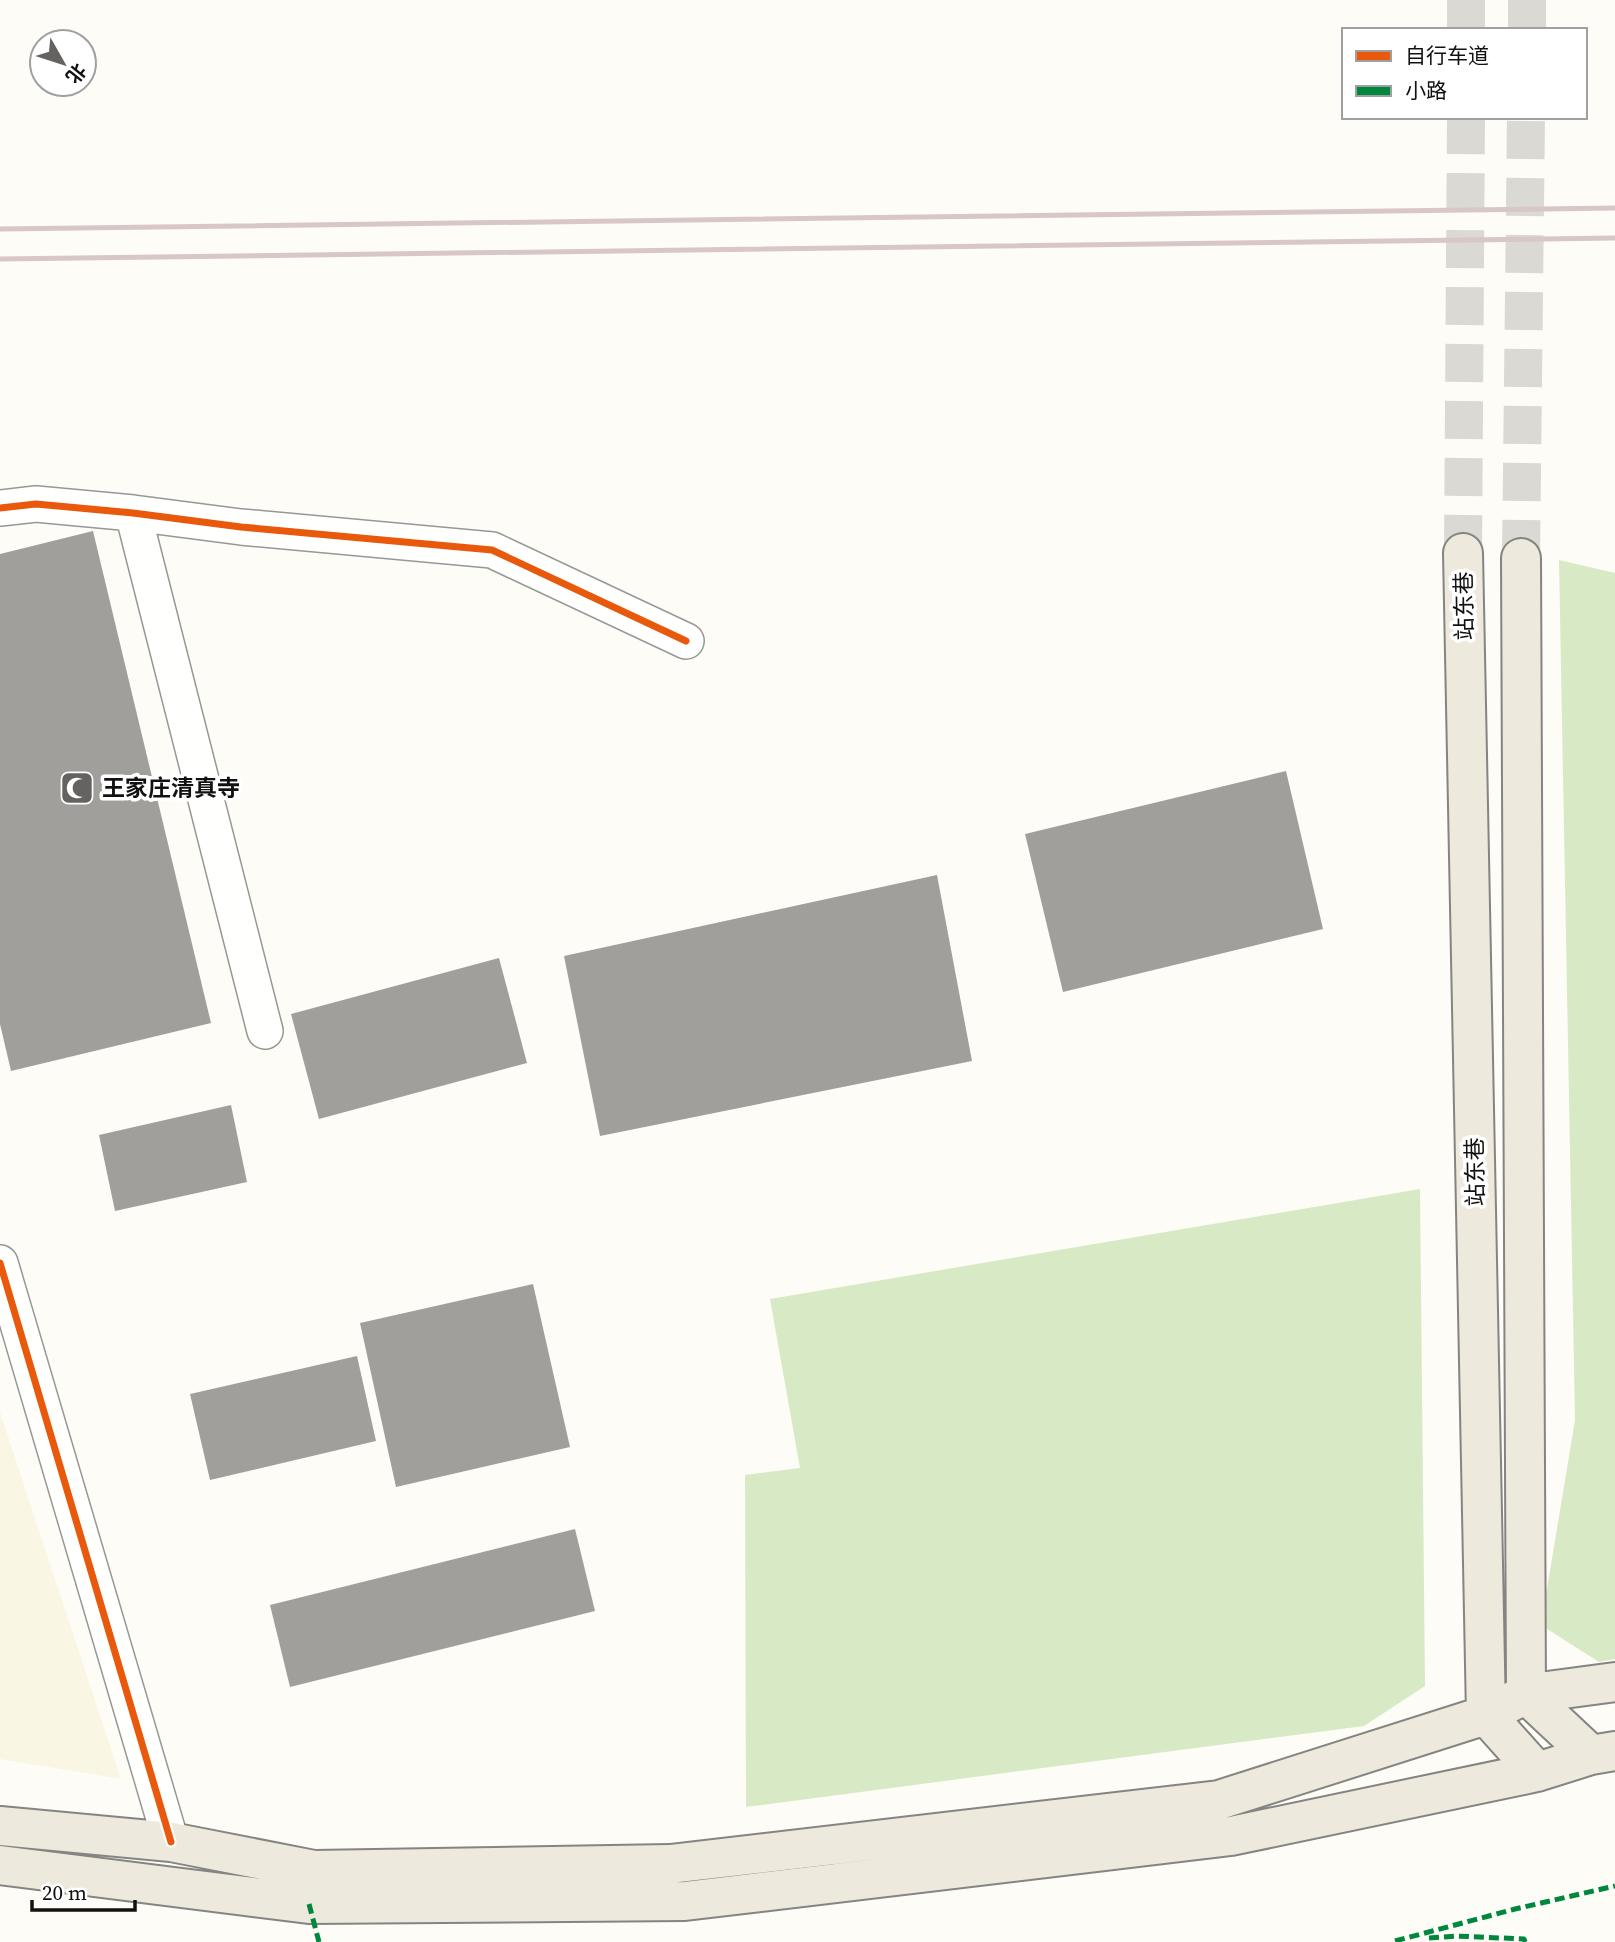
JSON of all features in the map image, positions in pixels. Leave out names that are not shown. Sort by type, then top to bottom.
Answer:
[{"type":"main road","name":"站东巷","points":[[1463,553],[1486,1715]]},
{"type":"main road","points":[[1521,558],[1526,1694]]},
{"type":"main road","points":[[0,1826],[171,1842],[314,1870],[670,1864],[1219,1800],[1486,1715],[1526,1694],[1615,1682]]},
{"type":"main road","points":[[1526,1694],[1603,1753]]},
{"type":"main road","points":[[1486,1715],[1537,1772]]},
{"type":"main road","points":[[0,1866],[309,1904],[685,1901],[1231,1836],[1537,1772],[1603,1753]]},
{"type":"street","points":[[0,508],[36,505],[134,513],[241,527],[492,550],[685,640]]},
{"type":"street","points":[[134,513],[265,1031]]},
{"type":"street","points":[[0,1264],[171,1842]]},
{"type":"shaded area","points":[[0,1412],[121,1779],[0,1759]]},
{"type":"green space","points":[[1559,560],[1615,573],[1615,1659],[1599,1662],[1541,1625],[1575,1420]]},
{"type":"green space","points":[[1420,1189],[1425,1686],[1364,1726],[746,1807],[745,1475],[800,1468],[770,1299]]},
{"type":"building","name":"王家庄清真寺","points":[[93,531],[211,1023],[11,1071],[0,1024],[0,554]]},
{"type":"building","points":[[1286,771],[1323,929],[1063,992],[1025,834]]},
{"type":"building","points":[[937,875],[972,1061],[600,1136],[564,956]]},
{"type":"building","points":[[499,958],[527,1063],[319,1119],[291,1014]]},
{"type":"building","points":[[231,1105],[247,1182],[115,1211],[99,1135]]},
{"type":"building","points":[[533,1284],[570,1447],[396,1487],[360,1323]]},
{"type":"building","points":[[357,1356],[376,1441],[210,1480],[190,1394]]},
{"type":"building","points":[[575,1529],[595,1611],[290,1687],[270,1605]]},
{"type":"tunnel","points":[[1466,0],[1466,28]]},
{"type":"tunnel","points":[[1527,0],[1527,28]]},
{"type":"tunnel","points":[[1463,553],[1466,119]]},
{"type":"tunnel","points":[[1521,558],[1526,119]]},
{"type":"railway","points":[[0,229],[1615,208]]},
{"type":"railway","points":[[0,259],[1615,238]]},
{"type":"marked path","points":[[1395,1941],[1615,1886]]},
{"type":"marked path","points":[[309,1904],[319,1942]]},
{"type":"marked path","points":[[1429,1938],[1456,1936],[1524,1939],[1525,1942]]},
{"type":"cycle path","points":[[0,508],[36,504],[241,527],[492,550],[686,641]]},
{"type":"cycle path","points":[[0,1263],[171,1842]]},
{"type":"place","name":"王家庄清真寺","points":[[77,788]]}]
